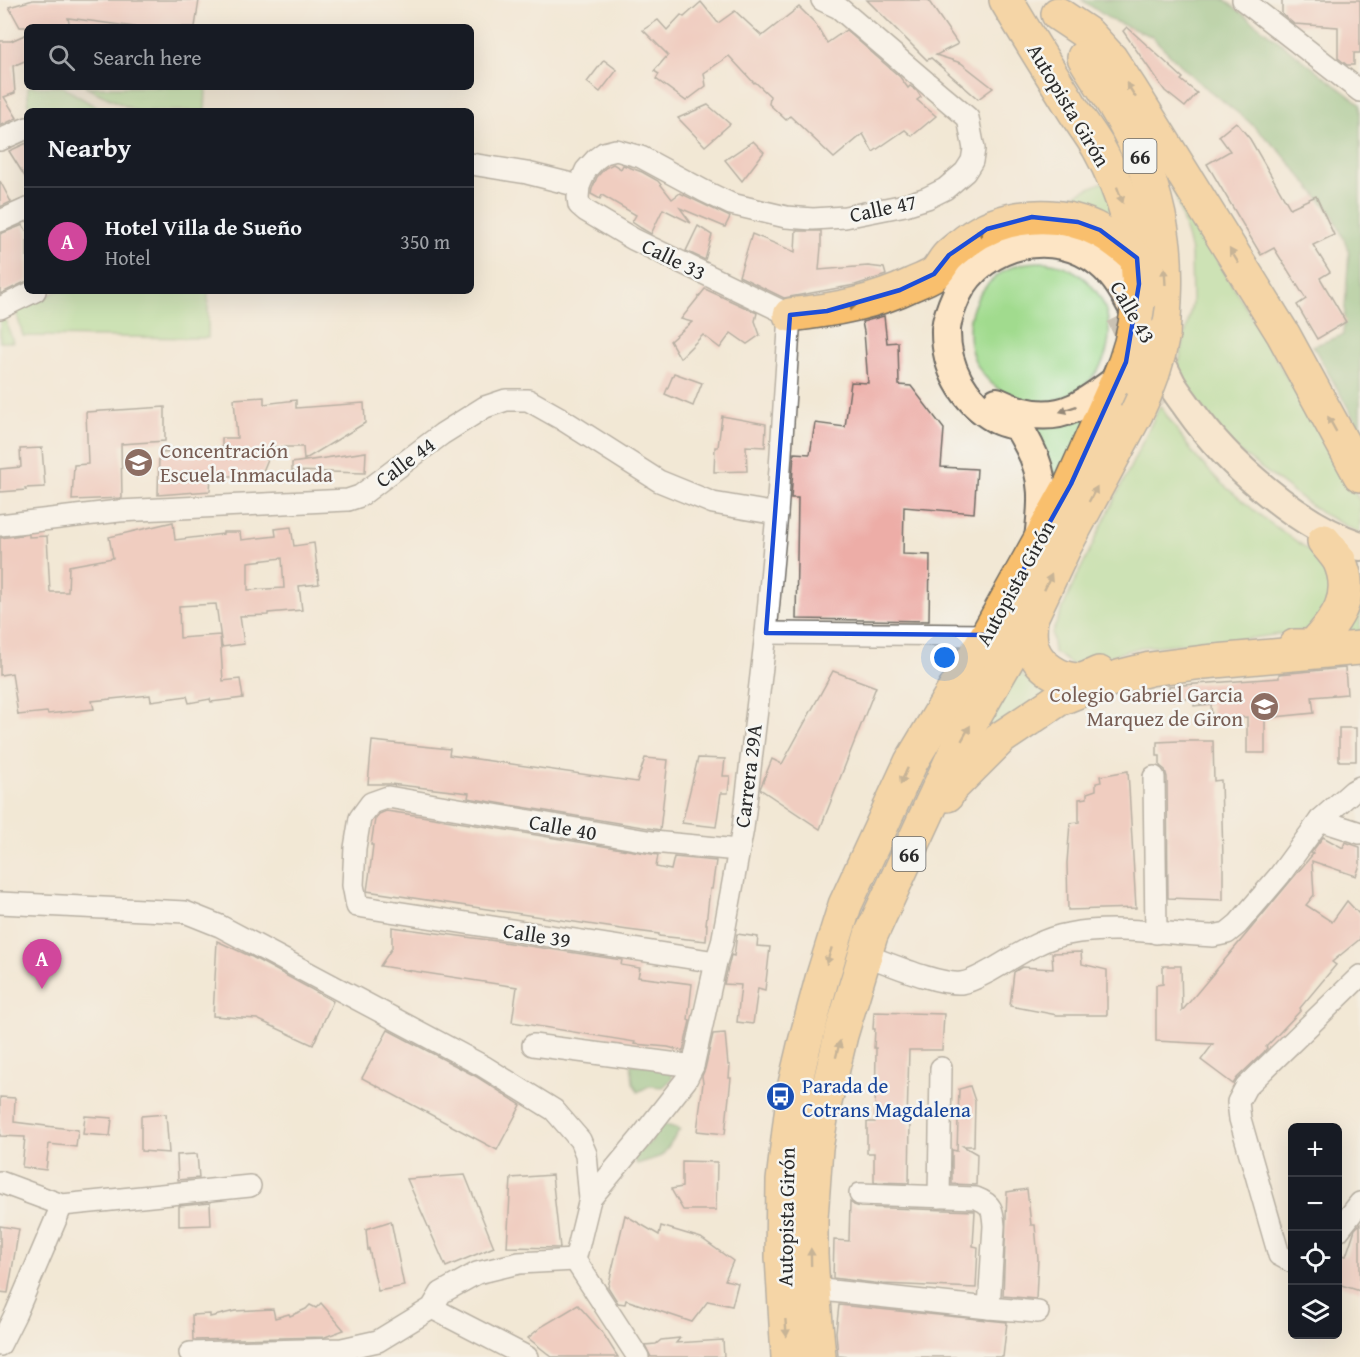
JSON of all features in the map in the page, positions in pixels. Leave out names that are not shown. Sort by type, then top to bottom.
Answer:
[{"type":"highway","name":"Autopista Girón","points":[[788,1357],[782,1257],[783,1181],[795,1084],[822,979],[845,905],[911,762],[987,635],[1071,484],[1126,362],[1132,343],[1129,310],[1139,284],[1137,258],[1122,201],[1097,146],[1005,0]]},
{"type":"highway","name":"Autopista Girón","points":[[819,1357],[813,1289],[811,1218],[816,1148],[841,1035],[871,935],[960,742],[1031,618],[1065,546],[1151,408],[1146,395],[1160,355],[1166,290],[1164,247],[1156,204],[1143,163],[1125,123],[1054,7]]},
{"type":"highway","points":[[1054,7],[1088,34],[1111,59],[1130,88],[1282,334],[1360,476]]},
{"type":"highway","points":[[790,315],[837,309],[900,291],[934,274],[949,255],[967,240],[1009,221],[1032,217],[1055,217],[1100,230],[1137,258]]},
{"type":"highway","points":[[1031,618],[1029,633],[1032,648],[1040,662],[1052,672],[1066,678],[1082,680],[1125,664],[1187,651],[1250,645],[1313,646],[1331,627],[1342,606],[1345,583],[1339,560],[1324,541]]},
{"type":"highway","points":[[913,846],[951,788],[1001,738],[1059,699],[1122,676],[1150,669],[1360,648]]},
{"type":"street","name":"Calle 47","points":[[579,186],[586,170],[596,159],[604,153],[616,150],[641,156],[731,204],[786,217],[844,218],[904,205],[927,198],[945,189],[965,172],[972,161],[974,149],[968,118],[838,8],[822,0]]},
{"type":"street","points":[[1244,0],[1360,91]]},
{"type":"street","points":[[0,140],[24,129]]},
{"type":"street","points":[[474,164],[527,173],[579,186]]},
{"type":"street","name":"Calle 33","points":[[579,186],[579,205],[586,211],[633,239],[790,315]]},
{"type":"street","points":[[0,221],[24,210]]},
{"type":"street","name":"Calle 43","points":[[1039,541],[1043,496],[1033,453],[1017,428],[996,420],[978,407],[963,390],[952,370],[947,349],[946,327],[952,305],[962,285],[976,268],[994,255],[1015,246],[1036,242],[1059,244],[1080,251],[1100,262],[1116,278],[1173,386],[1200,425],[1232,460],[1267,492],[1306,519],[1347,542],[1360,546]]},
{"type":"street","name":"Calle 43","points":[[1118,380],[1073,409],[1047,415],[1022,413],[997,403],[978,385],[965,363],[960,337],[964,311],[975,288],[994,269],[1017,258],[1043,254],[1069,259],[1092,272],[1129,310]]},
{"type":"street","points":[[0,308],[29,294]]},
{"type":"street","name":"Carrera 29A","points":[[590,1199],[686,1080],[693,1066],[722,944],[743,828],[766,633],[777,514],[790,315]]},
{"type":"street","name":"Calle 44","points":[[0,525],[119,511],[348,500],[360,496],[450,429],[485,407],[506,400],[528,400],[659,482],[713,503],[777,514]]},
{"type":"street","points":[[1151,408],[1192,435],[1222,466],[1288,519],[1324,541],[1360,556]]},
{"type":"street","points":[[766,633],[987,635]]},
{"type":"street","points":[[1154,777],[1156,933]]},
{"type":"street","points":[[865,955],[943,981],[962,983],[979,977],[1032,946],[1066,934],[1106,929],[1213,936],[1227,933],[1238,924],[1279,876],[1320,820],[1360,787]]},
{"type":"street","name":"Calle 40","points":[[357,906],[353,885],[355,848],[360,818],[371,802],[388,797],[652,842],[738,850]]},
{"type":"street","points":[[1320,820],[1360,833]]},
{"type":"street","points":[[0,903],[185,912],[220,926],[483,1066],[554,1110],[580,1140],[586,1154],[590,1199],[575,1260],[638,1357]]},
{"type":"street","name":"Calle 39","points":[[357,906],[716,962]]},
{"type":"street","points":[[1288,1260],[1279,1255],[1240,1119],[1238,1102],[1246,1087],[1360,976]]},
{"type":"street","points":[[532,1045],[693,1066]]},
{"type":"street","points":[[939,1197],[941,1068]]},
{"type":"street","points":[[0,1182],[62,1205],[250,1186]]},
{"type":"street","points":[[860,1194],[976,1198],[987,1202],[993,1214],[994,1226],[989,1308]]},
{"type":"street","points":[[1342,1226],[1360,1203]]},
{"type":"street","points":[[0,1345],[62,1205]]},
{"type":"street","points":[[190,1353],[342,1349],[378,1341],[432,1308],[441,1293],[477,1273],[519,1263],[575,1260]]},
{"type":"street","points":[[813,1289],[1038,1312]]},
{"type":"street","points":[[432,1308],[527,1357]]},
{"type":"highlighted area","points":[[1032,217],[1078,222],[1100,230],[1137,258],[1139,284],[1126,362],[1071,484],[987,635],[766,633],[790,315],[827,311],[900,290],[934,274],[949,255],[987,229]]},
{"type":"green space","points":[[1082,0],[1225,0],[1360,104],[1360,429],[1313,346],[1343,335],[1349,251],[1333,215],[1280,151],[1248,121],[1196,80],[1151,36],[1111,20]]},
{"type":"green space","points":[[28,90],[68,90],[98,108],[40,108],[28,105]]},
{"type":"green space","points":[[91,90],[206,90],[205,108],[130,108]]},
{"type":"green space","points":[[1155,154],[1360,501],[1360,533],[1321,513],[1233,447],[1174,373],[1179,363],[1192,304],[1191,251],[1176,196]]},
{"type":"green space","points":[[1105,181],[1115,222],[1093,210],[1047,207]]},
{"type":"green space","points":[[1039,262],[1066,267],[1089,282],[1104,305],[1109,332],[1104,359],[1089,382],[1066,397],[1039,402],[1012,397],[989,382],[974,359],[969,332],[974,305],[989,282],[1012,267]]},
{"type":"green space","points":[[51,294],[208,294],[208,338],[23,336],[16,311]]},
{"type":"green space","points":[[0,316],[4,316],[13,342],[0,342]]},
{"type":"green space","points":[[1097,402],[1051,493],[1025,423]]},
{"type":"green space","points":[[1160,406],[1195,456],[1221,483],[1266,520],[1322,559],[1337,597],[1308,630],[1253,638],[1141,647],[1074,666],[1054,652],[1052,633]]},
{"type":"green space","points":[[1360,606],[1360,640],[1335,643],[1350,626]]},
{"type":"green space","points":[[1016,663],[1022,675],[1040,685],[1055,689],[981,739]]},
{"type":"green space","points":[[631,1064],[670,1066],[672,1079],[663,1087],[649,1086],[638,1092],[633,1083]]},
{"type":"green space","points":[[661,1121],[680,1129],[662,1156],[637,1164],[631,1156],[652,1141],[650,1133]]},
{"type":"building","points":[[33,0],[199,0],[195,24],[113,24],[68,18],[69,24],[24,24],[24,27],[20,27],[9,7]]},
{"type":"building","points":[[867,0],[928,0],[958,44],[936,55],[961,63],[993,88],[978,99],[931,58],[927,60]]},
{"type":"building","points":[[1282,0],[1360,0],[1360,53],[1354,53],[1354,65],[1347,65],[1338,58],[1338,27],[1294,24],[1282,14]]},
{"type":"building","points":[[701,2],[718,23],[735,11],[762,36],[799,7],[815,23],[827,43],[846,30],[900,77],[908,88],[910,86],[917,91],[921,97],[917,100],[936,116],[912,136],[905,130],[873,152],[863,134],[834,158],[790,116],[786,120],[769,104],[770,96],[754,83],[729,56],[704,73],[706,86],[686,101],[656,79],[659,74],[654,71],[668,55],[643,30],[658,20],[667,30],[681,15],[684,17]]},
{"type":"building","points":[[1127,27],[1197,93],[1185,107],[1165,91],[1123,31]]},
{"type":"building","points":[[24,35],[24,61],[13,66],[15,93],[4,97],[17,118],[0,126],[0,41],[11,41]]},
{"type":"building","points":[[604,60],[617,70],[600,92],[587,82]]},
{"type":"building","points":[[708,105],[730,124],[705,146],[678,118]]},
{"type":"building","points":[[1236,122],[1250,139],[1290,208],[1316,196],[1334,235],[1313,245],[1330,272],[1320,278],[1346,322],[1317,339],[1297,305],[1306,299],[1274,248],[1261,255],[1207,164],[1230,151],[1219,136]]},
{"type":"building","points":[[753,141],[764,152],[742,181],[725,160]]},
{"type":"building","points":[[24,144],[24,175],[9,151]]},
{"type":"building","points":[[613,164],[621,169],[623,165],[642,172],[658,181],[672,199],[680,193],[730,217],[725,227],[680,208],[691,223],[663,209],[651,234],[632,222],[636,215],[602,195],[600,199],[591,194],[597,177],[605,168]]},
{"type":"building","points":[[0,181],[11,202],[0,207]]},
{"type":"building","points":[[23,225],[24,227],[24,282],[0,294],[0,234]]},
{"type":"building","points":[[698,226],[712,235],[705,260],[686,251]]},
{"type":"building","points":[[796,231],[821,231],[819,270],[868,266],[884,268],[886,275],[855,285],[784,298],[739,276],[752,234],[795,252]]},
{"type":"building","points":[[705,289],[757,313],[755,321],[760,335],[747,344],[731,333],[720,348],[703,335],[680,358],[670,341],[692,322],[681,319]]},
{"type":"building","points":[[884,316],[887,343],[898,342],[899,385],[911,386],[944,429],[941,467],[977,469],[974,513],[904,507],[903,554],[930,555],[929,621],[796,619],[798,498],[791,498],[794,453],[810,454],[815,423],[845,427],[851,382],[868,383],[862,322]]},
{"type":"building","points":[[674,373],[702,383],[693,406],[665,394]]},
{"type":"building","points":[[264,397],[264,404],[296,400],[296,408],[364,403],[365,423],[304,460],[303,447],[273,447],[261,476],[211,476],[210,491],[158,495],[159,453],[222,450],[222,438],[237,438],[234,399]]},
{"type":"building","points":[[165,407],[165,441],[121,444],[122,498],[72,500],[74,465],[88,464],[86,412]]},
{"type":"building","points":[[722,416],[766,424],[765,447],[746,446],[747,471],[714,472],[715,447],[718,447]]},
{"type":"building","points":[[42,448],[45,487],[0,492],[0,469],[21,467],[20,449]]},
{"type":"building","points":[[366,452],[365,473],[292,471],[292,463]]},
{"type":"building","points":[[173,522],[175,540],[223,534],[223,532],[240,532],[241,540],[276,536],[275,529],[291,527],[294,546],[314,543],[319,584],[299,586],[302,610],[240,616],[244,644],[222,647],[216,604],[179,606],[180,638],[220,635],[223,681],[240,679],[243,698],[211,702],[210,699],[189,703],[187,696],[151,701],[150,695],[92,701],[94,709],[18,715],[12,673],[0,675],[0,538],[29,534],[29,537],[47,536],[50,592],[68,592],[69,566],[113,558],[109,537]],"holes":[[[282,558],[284,588],[248,590],[248,562]]]},
{"type":"building","points":[[1345,668],[1347,694],[1312,697],[1314,713],[1265,718],[1265,753],[1247,753],[1247,717],[1212,720],[1211,704],[1194,706],[1194,698],[1171,700],[1169,686],[1279,678],[1279,674]]},
{"type":"building","points":[[833,671],[876,687],[820,829],[760,789],[772,759],[782,764]]},
{"type":"building","points":[[1339,728],[1356,728],[1356,761],[1339,761]]},
{"type":"building","points":[[372,741],[450,749],[449,755],[637,782],[645,758],[668,760],[660,830],[468,798],[469,793],[390,784],[368,784]]},
{"type":"building","points":[[1213,741],[1214,781],[1221,780],[1223,900],[1168,898],[1167,777],[1165,770],[1160,766],[1160,756],[1157,756],[1157,742]]},
{"type":"building","points":[[698,758],[725,759],[723,776],[730,776],[728,793],[721,793],[716,827],[682,823]]},
{"type":"building","points":[[1128,771],[1136,908],[1068,910],[1067,863],[1070,823],[1079,822],[1079,799],[1087,798],[1087,793],[1096,790],[1096,783],[1101,782],[1100,776]]},
{"type":"building","points":[[386,811],[658,855],[656,867],[671,870],[674,857],[716,861],[712,889],[710,889],[706,941],[659,936],[659,934],[367,891],[375,819]]},
{"type":"building","points":[[1323,837],[1343,848],[1345,842],[1360,847],[1360,865],[1356,876],[1312,861],[1314,895],[1306,905],[1332,922],[1347,901],[1360,915],[1360,939],[1332,962],[1336,965],[1300,1008],[1301,1010],[1233,1084],[1201,1060],[1213,1044],[1156,1041],[1156,985],[1163,984],[1163,966],[1181,966],[1182,1011],[1313,854],[1311,853]]},
{"type":"building","points":[[392,927],[622,960],[621,965],[640,968],[638,977],[692,984],[688,1020],[690,1021],[683,1051],[512,1022],[517,987],[380,966],[392,948]]},
{"type":"building","points":[[737,934],[758,937],[757,946],[770,947],[765,990],[758,988],[753,1024],[737,1022],[741,985],[724,984],[731,955],[734,956]]},
{"type":"building","points":[[217,941],[252,957],[333,1001],[313,1045],[257,1019],[213,1016]]},
{"type":"building","points":[[1081,952],[1082,964],[1107,970],[1107,1015],[1057,1015],[1010,1006],[1014,972],[1022,967],[1053,969],[1052,953]]},
{"type":"building","points":[[874,1012],[944,1014],[942,1050],[909,1050],[907,1122],[910,1122],[909,1183],[874,1182],[874,1153],[867,1153],[867,1122],[875,1122]]},
{"type":"building","points":[[388,1030],[477,1077],[521,1105],[497,1150],[362,1078]]},
{"type":"building","points":[[725,1033],[728,1065],[730,1065],[729,1078],[731,1078],[725,1134],[697,1131],[702,1076],[713,1034]]},
{"type":"building","points":[[970,1086],[975,1101],[974,1146],[963,1146],[977,1154],[976,1185],[952,1184],[952,1150],[957,1151],[959,1089]]},
{"type":"building","points":[[0,1097],[15,1098],[14,1122],[78,1130],[76,1147],[49,1144],[46,1170],[22,1167],[25,1137],[0,1136]]},
{"type":"building","points":[[166,1114],[169,1153],[141,1151],[141,1116]]},
{"type":"building","points":[[85,1116],[112,1118],[110,1136],[83,1134]]},
{"type":"building","points":[[197,1154],[199,1178],[178,1180],[177,1155]]},
{"type":"building","points":[[682,1161],[717,1162],[716,1210],[683,1210],[671,1189],[682,1187]]},
{"type":"building","points":[[465,1175],[494,1247],[446,1267],[407,1179]]},
{"type":"building","points":[[552,1175],[560,1248],[507,1247],[511,1178]]},
{"type":"building","points":[[1027,1189],[1031,1225],[1035,1225],[1038,1259],[1036,1299],[1003,1296],[1007,1192]]},
{"type":"building","points":[[850,1202],[860,1207],[975,1211],[973,1246],[978,1247],[976,1288],[882,1284],[833,1278],[834,1240],[849,1241]]},
{"type":"building","points":[[210,1203],[211,1225],[179,1226],[179,1206]]},
{"type":"building","points":[[625,1215],[659,1235],[661,1226],[701,1238],[733,1261],[725,1280],[738,1283],[732,1306],[708,1301],[692,1322],[626,1300],[625,1304],[618,1303],[608,1287]]},
{"type":"building","points":[[391,1221],[404,1286],[378,1291],[368,1250],[366,1229]]},
{"type":"building","points":[[1360,1224],[1360,1291],[1342,1285],[1342,1255],[1346,1256],[1355,1229]]},
{"type":"building","points":[[0,1226],[19,1229],[8,1293],[0,1292]]},
{"type":"building","points":[[321,1303],[344,1330],[325,1337],[193,1340],[192,1315],[210,1314],[210,1317],[235,1311],[273,1309],[275,1318],[289,1314],[290,1316],[310,1305],[316,1308]]},
{"type":"building","points":[[578,1305],[602,1332],[618,1357],[552,1357],[528,1338],[541,1327]]},
{"type":"building","points":[[839,1305],[1007,1322],[1003,1357],[838,1356],[836,1332]]},
{"type":"building","points":[[680,1338],[676,1343],[723,1340],[724,1357],[651,1357],[645,1345]]},
{"type":"tunnel","points":[[1120,316],[1141,361],[1166,402]]},
{"type":"place","name":"Concentración Escuela Inmaculada","points":[[139,462]]},
{"type":"place","name":"Colegio Gabriel Garcia Marquez de Giron","points":[[1264,706]]},
{"type":"place","name":"Hotel Villa de Sueño","points":[[42,989]]},
{"type":"place","name":"Parada de Cotrans Magdalena","points":[[781,1097]]}]
